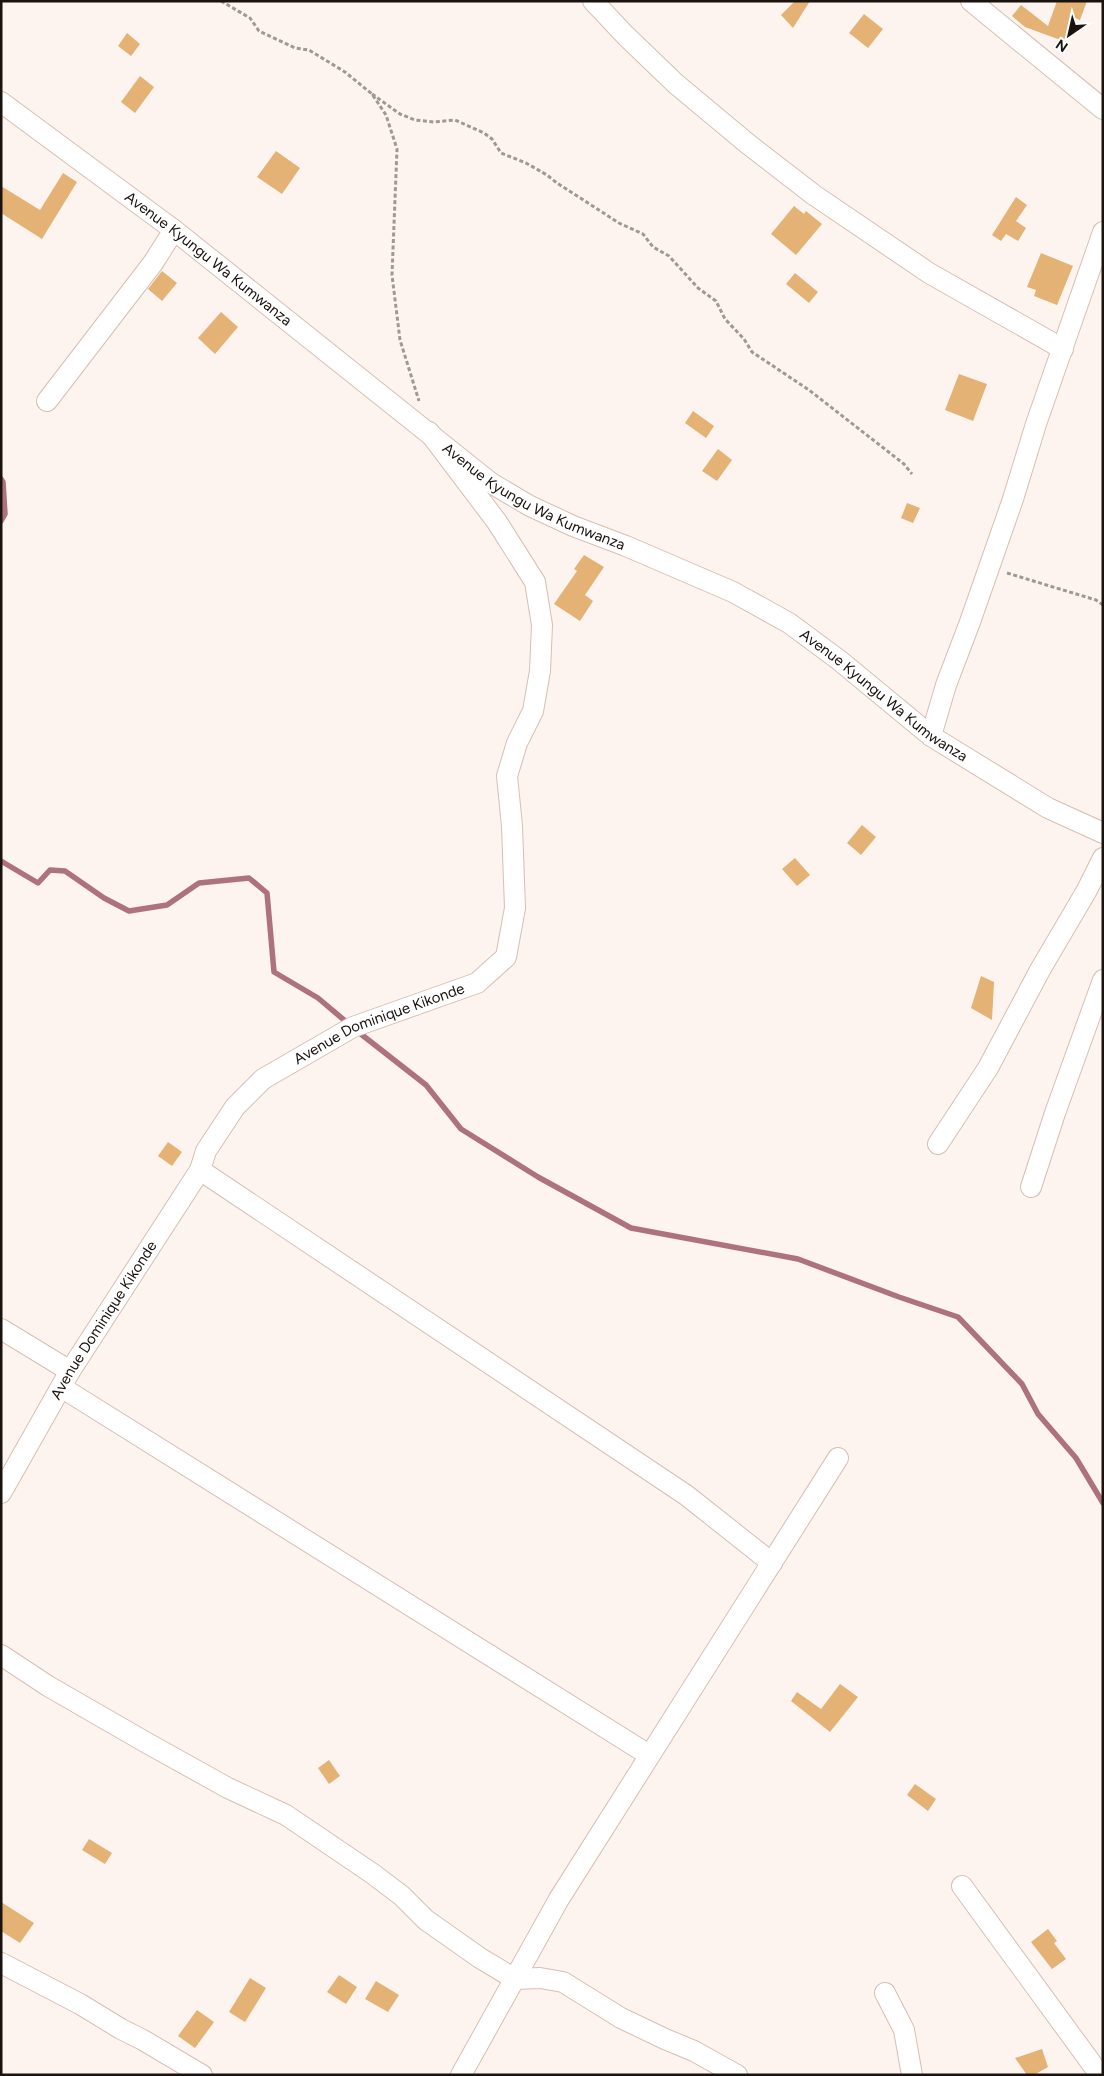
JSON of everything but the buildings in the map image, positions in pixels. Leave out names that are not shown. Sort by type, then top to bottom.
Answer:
[{"type":"street","points":[[593,1],[669,78],[748,144],[814,195],[929,272],[1063,349]]},
{"type":"street","points":[[971,1],[1103,109]]},
{"type":"street","name":"Avenue Kyungu Wa Kumwanza","points":[[1,102],[174,230],[491,483],[530,506],[573,526],[626,546],[733,592],[789,623],[839,660],[931,736],[1048,808],[1103,833]]},
{"type":"street","points":[[47,401],[154,263],[174,230]]},
{"type":"street","points":[[931,736],[946,685],[1013,499],[1036,424],[1103,232]]},
{"type":"street","name":"Avenue Dominique Kikonde","points":[[1,1493],[65,1379],[200,1170],[206,1151],[235,1107],[263,1079],[353,1027],[477,983],[506,958],[515,908],[507,776],[517,743],[533,711],[540,671],[542,625],[535,582],[497,522],[429,432]]},
{"type":"street","points":[[938,1144],[988,1068],[1103,858]]},
{"type":"street","points":[[1031,1188],[1063,1089],[1103,980]]},
{"type":"street","points":[[200,1170],[686,1495],[772,1562]]},
{"type":"street","points":[[1,1329],[65,1379],[649,1755]]},
{"type":"street","points":[[460,2075],[559,1899],[838,1458]]},
{"type":"street","points":[[1,1655],[48,1686],[147,1743],[228,1788],[286,1815],[402,1896],[426,1920],[480,1958],[515,1979],[540,1978],[563,1982],[621,2018],[664,2039],[694,2050],[737,2075]]},
{"type":"street","points":[[962,1886],[1100,2075]]},
{"type":"street","points":[[1,1963],[80,2004],[202,2075]]},
{"type":"street","points":[[885,1993],[904,2030],[912,2075]]},
{"type":"path","points":[[221,1],[250,18],[259,31],[295,48],[309,50],[345,72],[400,114],[415,120],[434,122],[455,120],[484,133],[492,140],[501,153],[547,175],[619,222],[644,234],[653,247],[669,256],[698,288],[716,301],[725,319],[744,339],[752,352],[809,390],[904,464],[912,474]]},
{"type":"path","points":[[372,94],[386,115],[397,150],[392,275],[400,340],[420,405]]},
{"type":"path","points":[[989,568],[1027,577],[1055,588],[1096,600],[1103,605]]},
{"type":"waterway","points":[[1,479],[3,482],[5,514],[1,521]]},
{"type":"waterway","points":[[1,861],[38,883],[50,870],[65,871],[104,898],[129,911],[167,905],[199,883],[249,878],[267,893],[274,972],[318,998],[350,1025]]},
{"type":"waterway","points":[[357,1031],[426,1085],[461,1129],[538,1177],[631,1228],[798,1259],[958,1317],[1022,1384],[1038,1414],[1076,1458],[1103,1503]]}]
